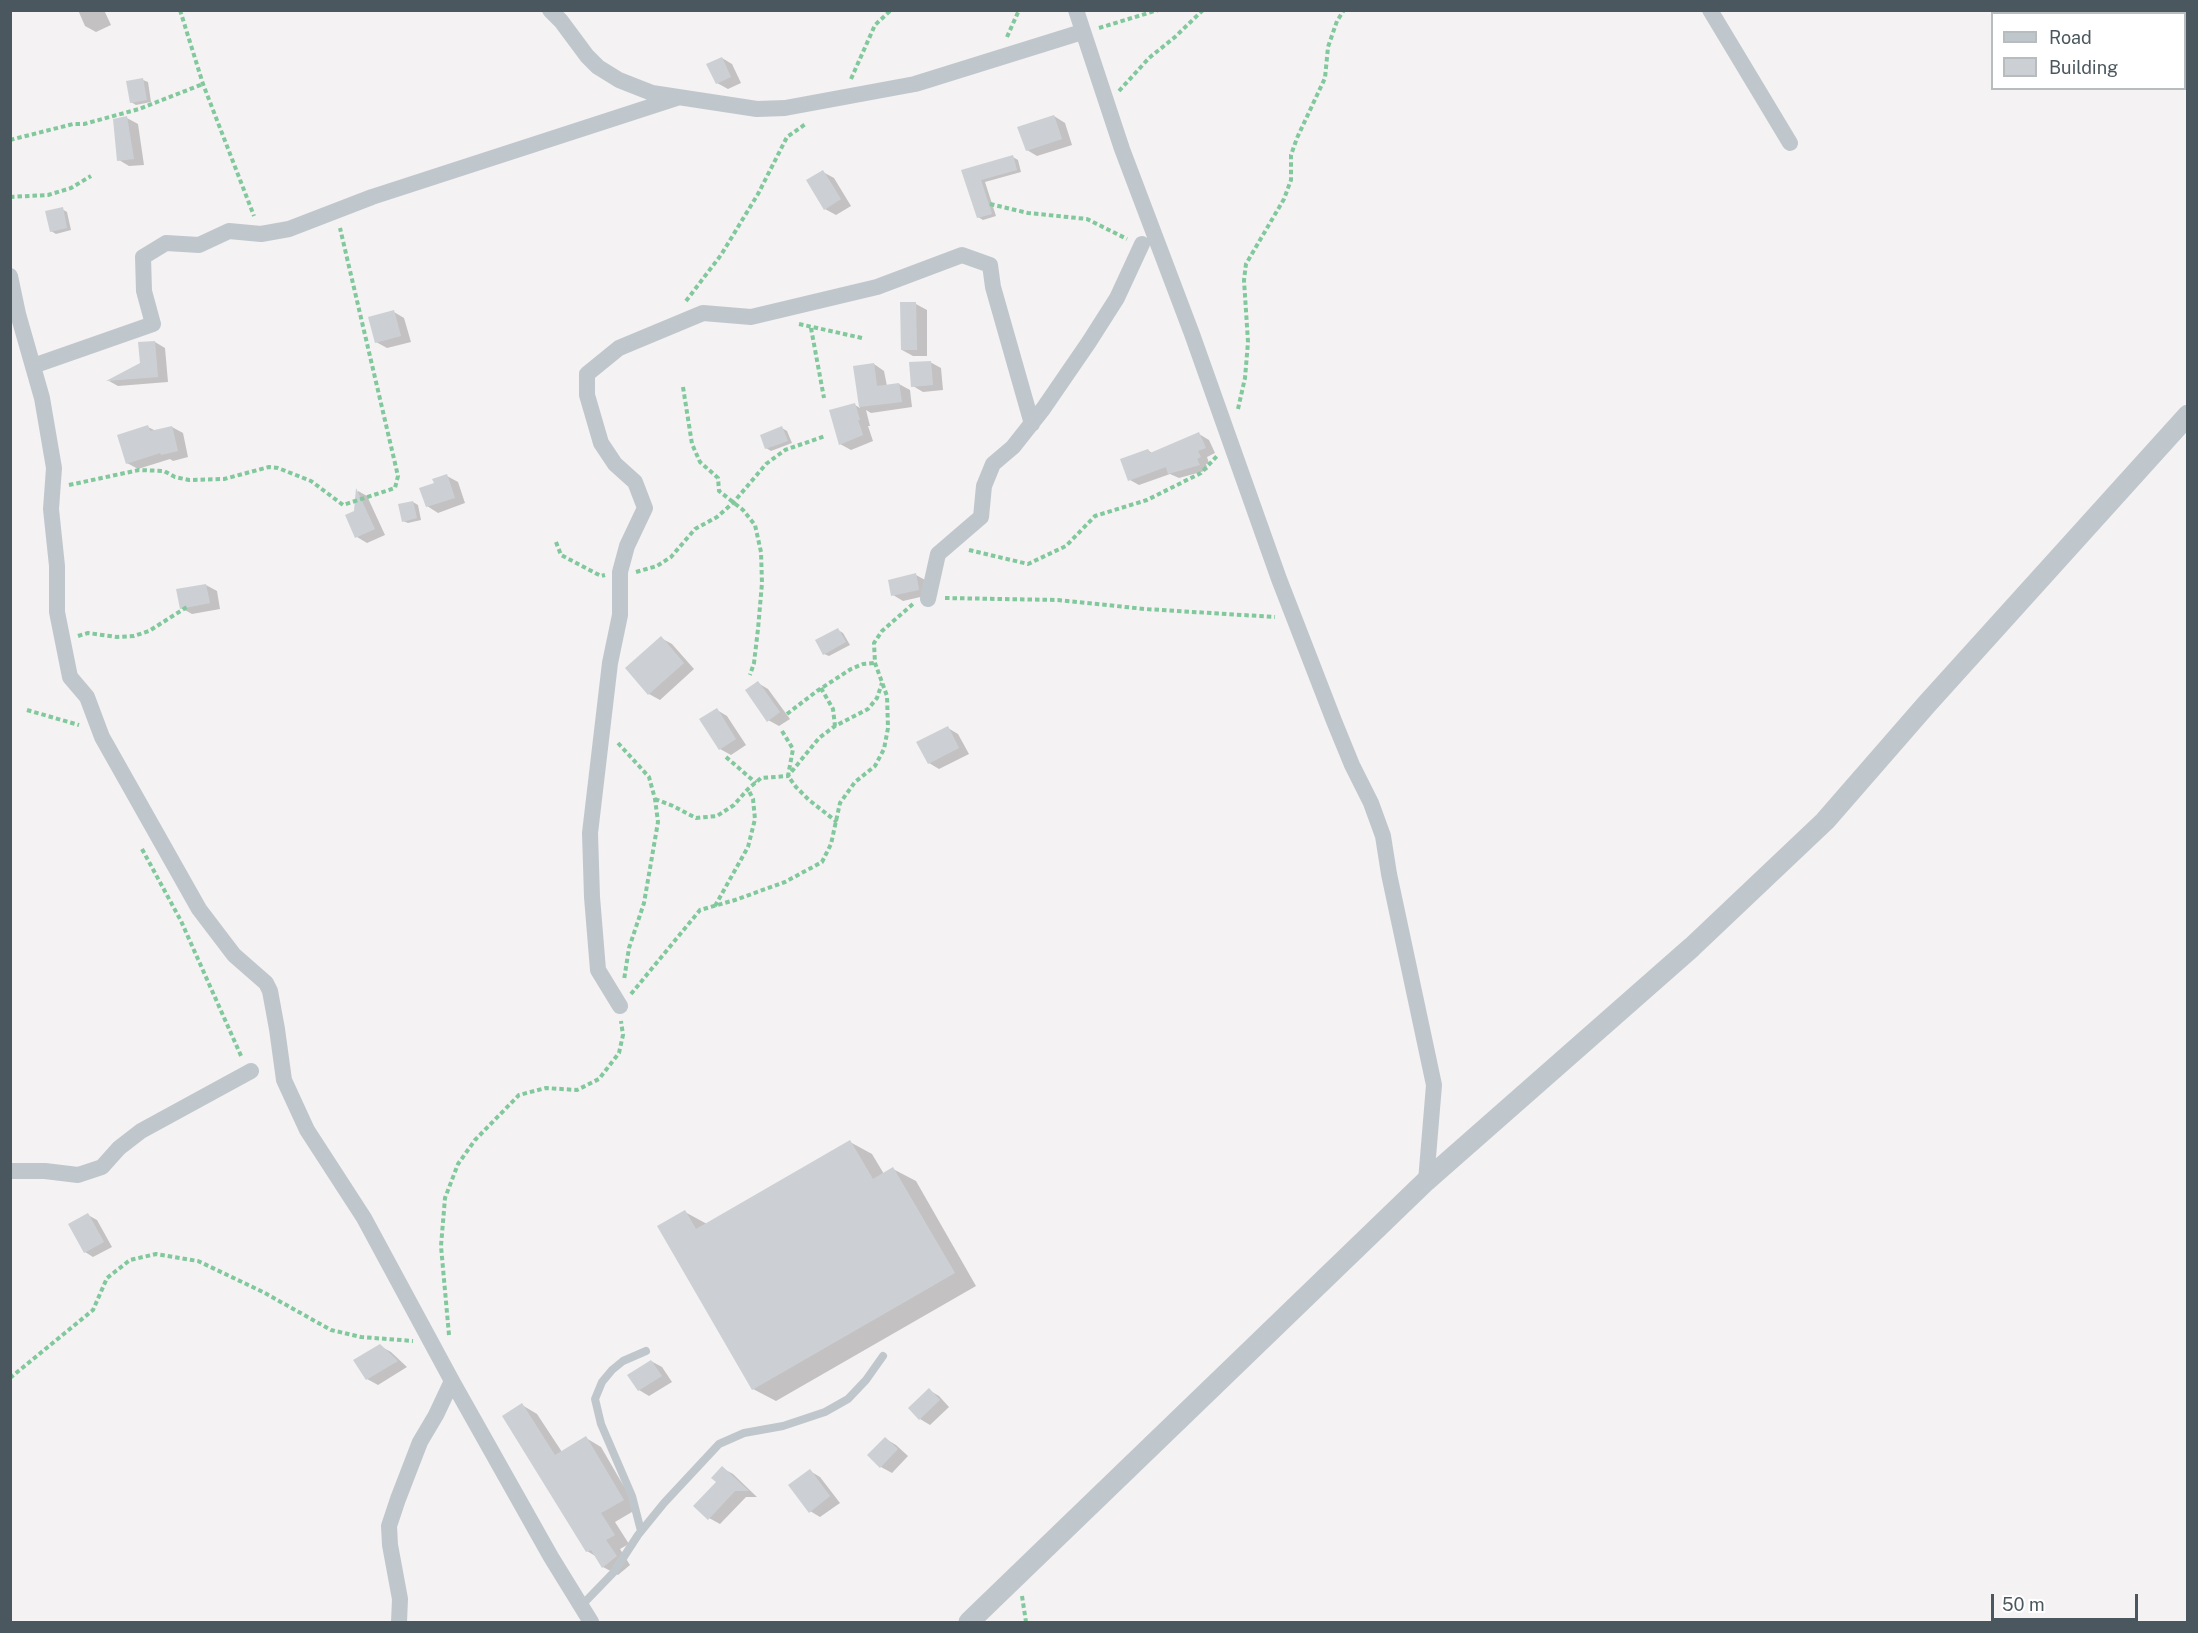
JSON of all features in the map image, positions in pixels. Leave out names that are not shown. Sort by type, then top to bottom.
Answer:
[{"type":"street","points":[[550,10],[587,56],[598,67],[619,80],[652,93],[757,109],[785,108],[915,84],[1082,32]]},
{"type":"street","points":[[1076,10],[1122,149],[1231,441],[1279,579],[1334,721],[1371,803],[1383,837],[1434,1085],[1426,1180]]},
{"type":"street","points":[[1710,10],[1790,143]]},
{"type":"street","points":[[33,366],[153,324],[144,291],[143,257],[166,243],[199,245],[229,231],[261,234],[289,229],[372,197],[677,98]]},
{"type":"street","points":[[928,599],[938,554],[981,517],[984,486],[993,464],[1013,447],[1032,424],[1089,342],[1117,298],[1142,244]]},
{"type":"street","points":[[620,1006],[598,970],[590,833],[610,663],[620,615],[620,572],[627,546],[645,507],[635,482],[615,464],[601,443],[587,395],[586,374],[619,348],[703,314],[751,316],[767,313],[877,287],[962,255],[990,265],[993,287],[1032,424]]},
{"type":"street","points":[[10,276],[18,314],[42,398],[54,468],[51,509],[57,566],[57,612],[70,677],[87,697],[102,737],[186,888],[227,947],[266,983],[270,991],[278,1029],[284,1080],[308,1130],[364,1218],[452,1381],[591,1623]]},
{"type":"street","points":[[969,1623],[1426,1180],[1692,948],[1825,821],[1926,705],[2187,415]]},
{"type":"street","points":[[10,1172],[45,1171],[78,1175],[102,1167],[119,1148],[141,1131],[251,1071]]},
{"type":"street","points":[[399,1623],[400,1599],[389,1527],[420,1442],[452,1381]]},
{"type":"lane","points":[[641,1532],[632,1496],[601,1424],[595,1399],[602,1382],[612,1370],[623,1361],[646,1351]]},
{"type":"lane","points":[[581,1606],[614,1572],[641,1532],[689,1475],[719,1444],[744,1433],[783,1426],[825,1412],[848,1399],[866,1380],[883,1356]]},
{"type":"path","points":[[180,10],[203,84],[261,234]]},
{"type":"path","points":[[843,98],[875,25],[891,10]]},
{"type":"path","points":[[999,58],[1018,10]]},
{"type":"path","points":[[1082,32],[1158,10]]},
{"type":"path","points":[[1118,93],[1149,58],[1203,10]]},
{"type":"path","points":[[948,545],[1028,564],[1066,546],[1095,516],[1147,500],[1201,473],[1231,441],[1245,378],[1248,342],[1244,280],[1246,264],[1284,199],[1290,180],[1291,155],[1325,78],[1328,47],[1336,21],[1344,10]]},
{"type":"path","points":[[10,140],[74,124],[84,124],[139,108],[203,84]]},
{"type":"path","points":[[685,302],[721,255],[758,194],[787,136],[815,117]]},
{"type":"path","points":[[10,197],[48,195],[71,188],[91,176]]},
{"type":"path","points":[[990,204],[1028,213],[1087,219],[1142,244]]},
{"type":"path","points":[[53,489],[140,470],[164,471],[175,477],[189,480],[224,478],[269,467],[278,468],[311,481],[343,505],[395,488],[398,476],[336,211]]},
{"type":"path","points":[[767,313],[811,328],[862,338]]},
{"type":"path","points":[[811,328],[824,399]]},
{"type":"path","points":[[683,387],[692,444],[700,462],[718,478],[718,491],[743,510],[755,525],[761,552],[762,584],[754,663],[750,675]]},
{"type":"path","points":[[556,542],[561,555],[601,576],[620,572],[640,572],[657,567],[671,557],[695,529],[717,517],[733,503],[766,464],[785,450],[825,435]]},
{"type":"path","points":[[620,1006],[640,986],[679,933],[700,910],[785,882],[822,862],[831,844],[840,802],[855,782],[875,766],[884,749],[888,728],[887,696],[875,663],[874,643],[882,631],[910,604],[928,599],[1058,600],[1145,609],[1295,618]]},
{"type":"path","points":[[62,639],[88,633],[117,637],[134,636],[149,631],[187,607]]},
{"type":"path","points":[[788,714],[821,688],[851,669],[863,664],[875,663]]},
{"type":"path","points":[[656,799],[696,818],[717,816],[734,805],[761,778],[788,776],[819,738],[835,726],[868,709],[878,698],[882,682]]},
{"type":"path","points":[[821,688],[833,709],[835,726]]},
{"type":"path","points":[[27,710],[83,727],[77,717]]},
{"type":"path","points":[[449,1338],[441,1246],[444,1198],[458,1164],[475,1140],[519,1095],[546,1088],[577,1090],[599,1079],[619,1053],[623,1035],[620,1006],[629,948],[644,903],[658,822],[656,799],[649,777],[603,728]]},
{"type":"path","points":[[782,731],[793,749],[788,776],[809,800],[837,822]]},
{"type":"path","points":[[726,757],[756,783]]},
{"type":"path","points":[[715,906],[748,847],[755,819],[753,799],[748,789]]},
{"type":"path","points":[[142,848],[181,921],[244,1062],[251,1071]]},
{"type":"path","points":[[10,1378],[93,1310],[107,1278],[130,1260],[156,1254],[198,1261],[263,1292],[331,1330],[361,1337],[431,1342]]},
{"type":"building","points":[[722,57],[731,77],[716,84],[706,64]]},
{"type":"building","points":[[143,78],[147,100],[130,103],[126,81]]},
{"type":"building","points":[[1054,115],[1062,139],[1026,151],[1017,127]]},
{"type":"building","points":[[127,116],[134,159],[117,161],[113,119]]},
{"type":"building","points":[[1013,155],[1017,170],[981,180],[992,214],[977,218],[961,170]]},
{"type":"building","points":[[823,170],[841,199],[824,210],[806,180]]},
{"type":"building","points":[[63,207],[67,228],[50,232],[45,211]]},
{"type":"building","points":[[900,302],[916,302],[917,350],[901,350]]},
{"type":"building","points":[[394,310],[401,336],[375,343],[368,317]]},
{"type":"building","points":[[155,341],[158,377],[106,381],[140,363],[138,342]]},
{"type":"building","points":[[931,361],[933,385],[911,387],[909,362]]},
{"type":"building","points":[[874,363],[877,386],[899,383],[902,402],[859,407],[853,366]]},
{"type":"building","points":[[855,403],[863,435],[839,445],[829,410]]},
{"type":"building","points":[[148,425],[150,431],[172,426],[178,451],[161,455],[160,453],[126,464],[117,435]]},
{"type":"building","points":[[782,426],[788,441],[765,449],[760,435]]},
{"type":"building","points":[[1199,432],[1206,448],[1198,451],[1201,457],[1197,459],[1200,465],[1168,474],[1166,467],[1128,481],[1120,459],[1148,449],[1150,453]]},
{"type":"building","points":[[447,474],[455,498],[426,507],[419,488],[434,483],[432,479]]},
{"type":"building","points":[[356,488],[375,529],[355,538],[345,515],[354,511]]},
{"type":"building","points":[[413,501],[417,518],[402,522],[398,504]]},
{"type":"building","points":[[916,573],[919,590],[891,596],[888,580]]},
{"type":"building","points":[[206,584],[210,603],[180,609],[176,589]]},
{"type":"building","points":[[838,628],[846,642],[823,655],[815,640]]},
{"type":"building","points":[[661,636],[684,663],[648,695],[625,668]]},
{"type":"building","points":[[758,681],[780,712],[767,722],[745,690]]},
{"type":"building","points":[[717,708],[736,739],[719,750],[699,719]]},
{"type":"building","points":[[948,726],[959,748],[928,764],[916,742]]},
{"type":"building","points":[[850,1140],[873,1179],[893,1167],[955,1273],[752,1390],[657,1226],[685,1210],[696,1229]]},
{"type":"building","points":[[88,1213],[104,1242],[84,1253],[68,1224]]},
{"type":"building","points":[[380,1344],[398,1361],[366,1380],[353,1360]]},
{"type":"building","points":[[651,1360],[662,1376],[638,1391],[627,1375]]},
{"type":"building","points":[[929,1388],[940,1400],[919,1420],[908,1408]]},
{"type":"building","points":[[522,1403],[555,1455],[586,1436],[624,1500],[601,1513],[615,1535],[606,1540],[617,1556],[602,1568],[591,1550],[586,1552],[502,1416]]},
{"type":"building","points":[[885,1437],[898,1449],[880,1468],[867,1455]]},
{"type":"building","points":[[722,1466],[749,1491],[735,1491],[708,1520],[693,1506],[716,1482],[711,1478]]},
{"type":"building","points":[[810,1469],[830,1496],[809,1513],[788,1485]]}]
